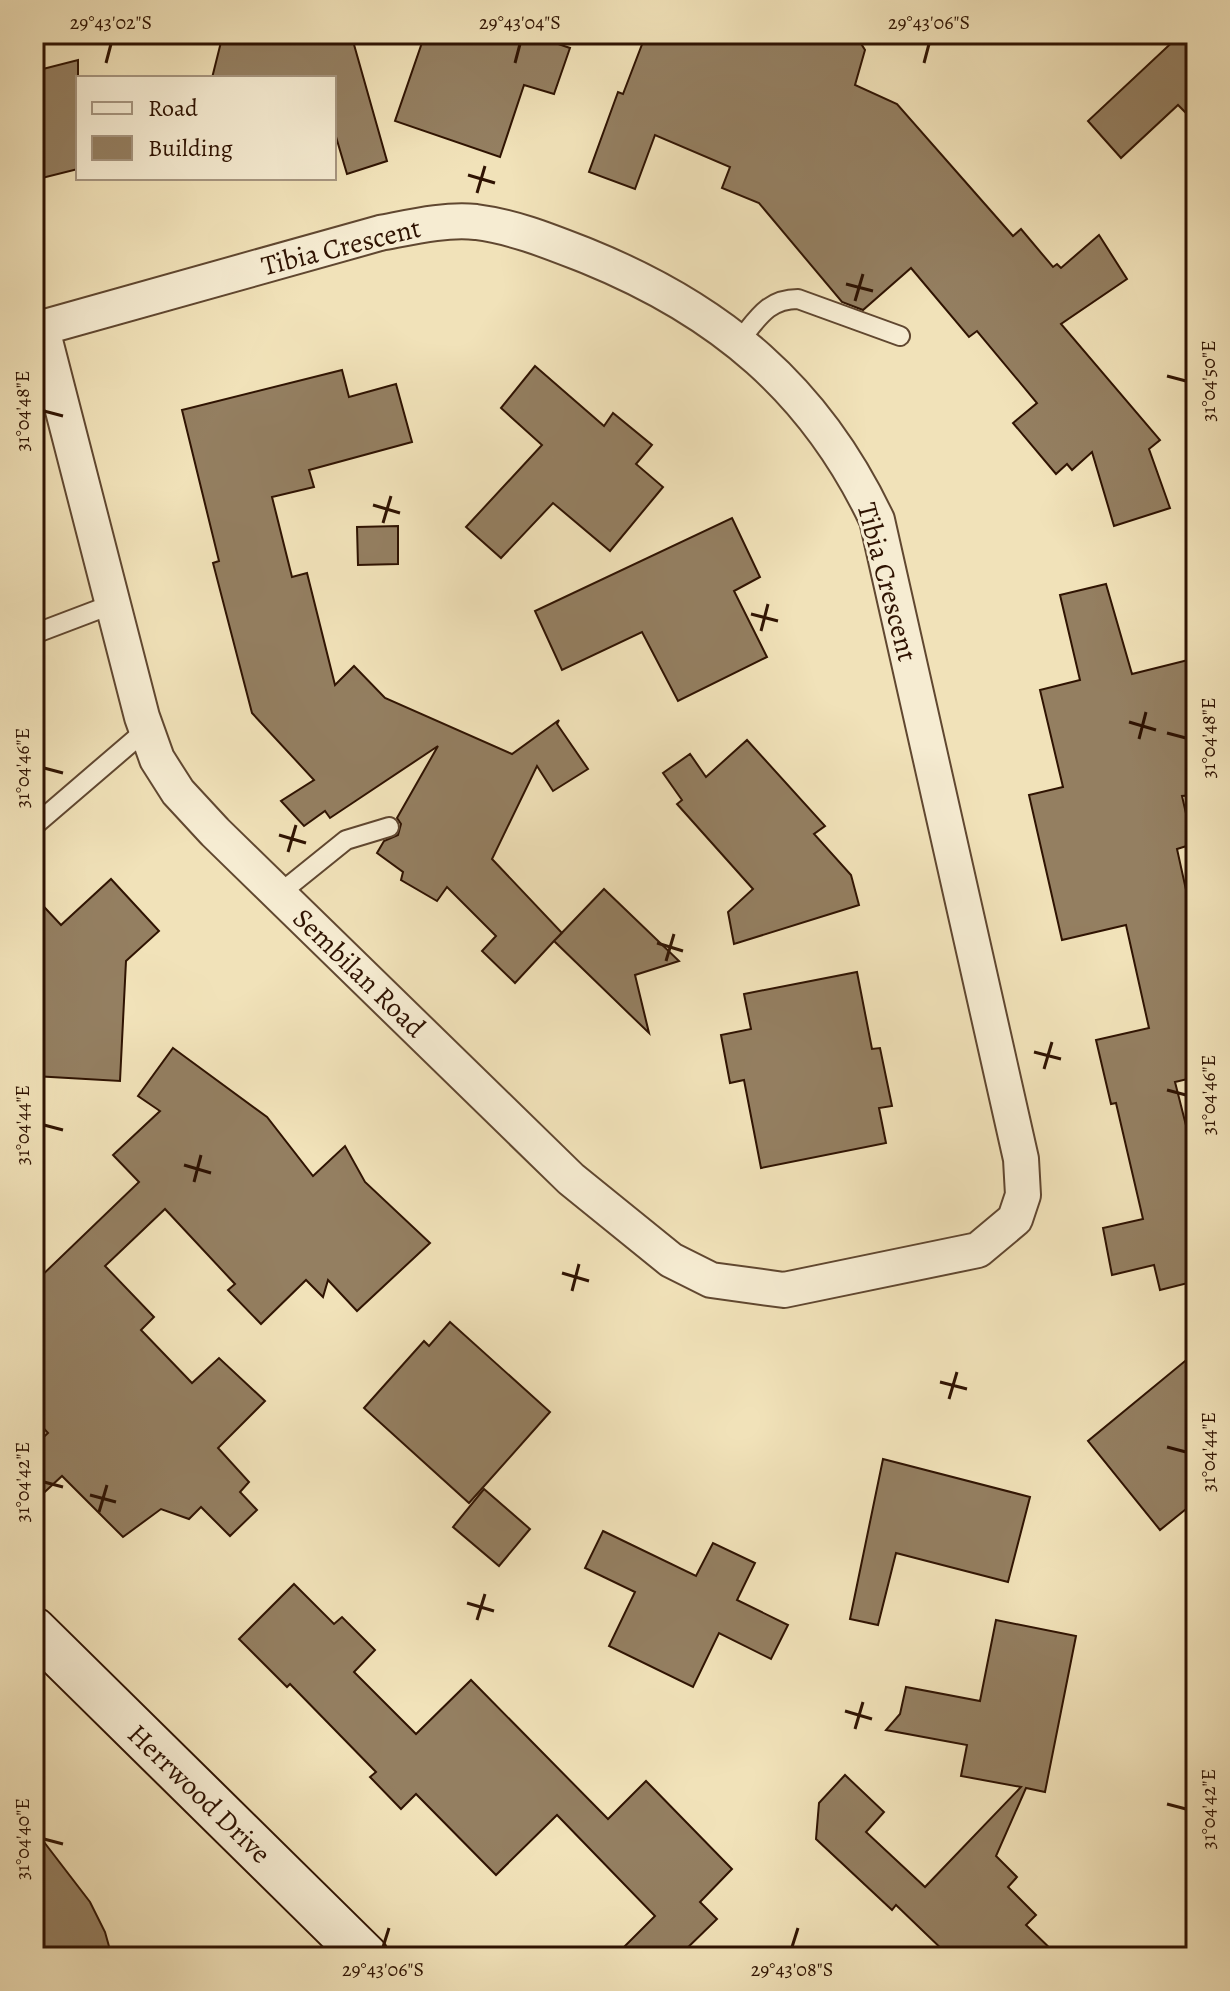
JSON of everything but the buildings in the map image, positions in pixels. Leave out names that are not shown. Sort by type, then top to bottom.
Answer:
[{"type":"street","name":"Tibia Crescent","points":[[38,330],[380,233],[432,223],[476,222],[533,234],[616,268],[685,302],[740,340],[789,385],[855,472],[877,520],[1021,1159],[1023,1195],[1015,1219],[978,1250]]},
{"type":"street","name":"Sembilan Road","points":[[38,330],[157,759],[178,792],[279,894],[571,1179],[671,1260],[711,1280],[784,1290],[978,1250]]},
{"type":"street","name":"Herrwood Drive","points":[[34,1630],[366,1957]]},
{"type":"lane","points":[[740,340],[768,306],[782,299],[798,299],[900,336]]},
{"type":"lane","points":[[34,634],[113,604]]},
{"type":"lane","points":[[34,826],[147,729]]},
{"type":"lane","points":[[279,894],[346,840],[389,827]]}]
